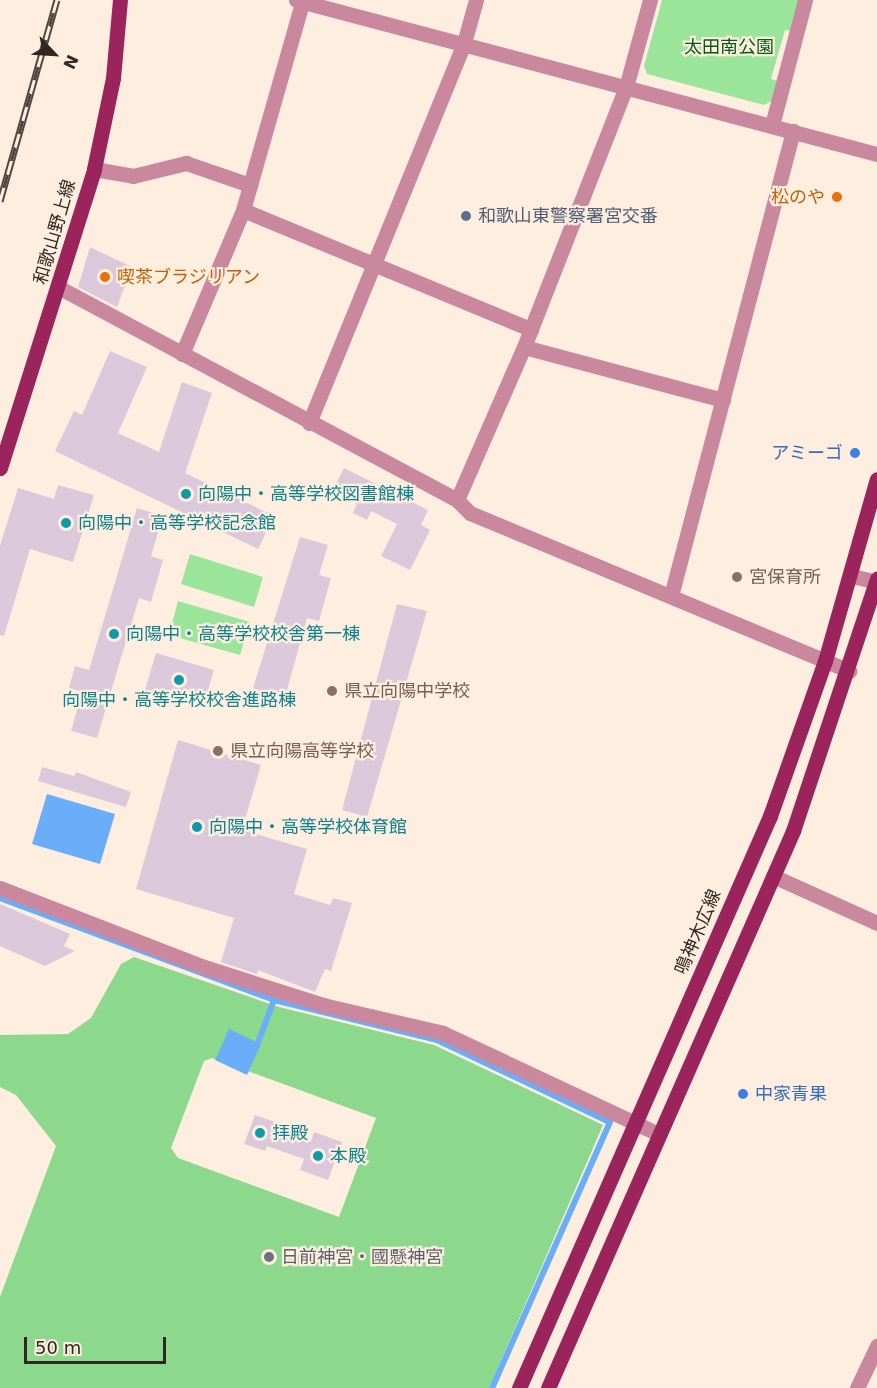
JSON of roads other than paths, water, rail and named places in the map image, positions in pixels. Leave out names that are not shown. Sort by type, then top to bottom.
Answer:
[{"type":"main road","name":"和歌山野上線","points":[[0,468],[60,288],[94,169],[112,78],[120,0]]},
{"type":"main road","name":"鳴神木広線","points":[[519,1388],[770,816],[825,661],[852,576],[877,479]]},
{"type":"main road","points":[[548,1388],[772,876],[849,671],[877,581]]},
{"type":"street","points":[[309,423],[464,43],[476,0]]},
{"type":"street","points":[[457,500],[524,347],[626,87],[650,0]]},
{"type":"street","points":[[772,125],[805,0]]},
{"type":"street","points":[[182,354],[243,210],[300,1],[877,153]]},
{"type":"street","points":[[671,596],[793,131]]},
{"type":"street","points":[[94,169],[133,176],[186,163],[250,185]]},
{"type":"street","points":[[243,210],[531,329]]},
{"type":"street","points":[[60,288],[457,500],[470,513],[849,671]]},
{"type":"street","points":[[524,347],[723,400]]},
{"type":"street","points":[[852,576],[877,581]]},
{"type":"street","points":[[772,876],[877,923]]},
{"type":"street","points":[[0,888],[201,966],[323,1005],[443,1033],[659,1134]]},
{"type":"street","points":[[857,1388],[877,1346]]},
{"type":"water","points":[[47,794],[115,814],[100,864],[32,844]]},
{"type":"water","points":[[229,1029],[261,1044],[247,1075],[215,1060]]},
{"type":"waterway","points":[[0,898],[274,1000],[259,1040]]},
{"type":"waterway","points":[[274,1000],[437,1040],[610,1122],[492,1388]]},
{"type":"railway","points":[[0,201],[57,0]]},
{"type":"place","name":"松のや","points":[[837,197]]},
{"type":"place","name":"和歌山東警察署宮交番","points":[[466,216]]},
{"type":"place","name":"喫茶ブラジリアン","points":[[105,277]]},
{"type":"place","name":"アミーゴ","points":[[855,453]]},
{"type":"place","name":"向陽中・高等学校図書館棟","points":[[186,494]]},
{"type":"place","name":"向陽中・高等学校記念館","points":[[66,523]]},
{"type":"place","name":"宮保育所","points":[[737,577]]},
{"type":"place","name":"向陽中・高等学校校舎第一棟","points":[[114,634]]},
{"type":"place","name":"向陽中・高等学校校舎進路棟","points":[[179,680]]},
{"type":"place","name":"県立向陽中学校","points":[[332,691]]},
{"type":"place","name":"県立向陽高等学校","points":[[218,751]]},
{"type":"place","name":"向陽中・高等学校体育館","points":[[197,827]]},
{"type":"place","name":"中家青果","points":[[743,1094]]},
{"type":"place","name":"拝殿","points":[[260,1133]]},
{"type":"place","name":"本殿","points":[[318,1156]]},
{"type":"place","name":"日前神宮・國懸神宮","points":[[269,1257]]},
{"type":"park label","name":"太田南公園","points":[[729,47]]}]
